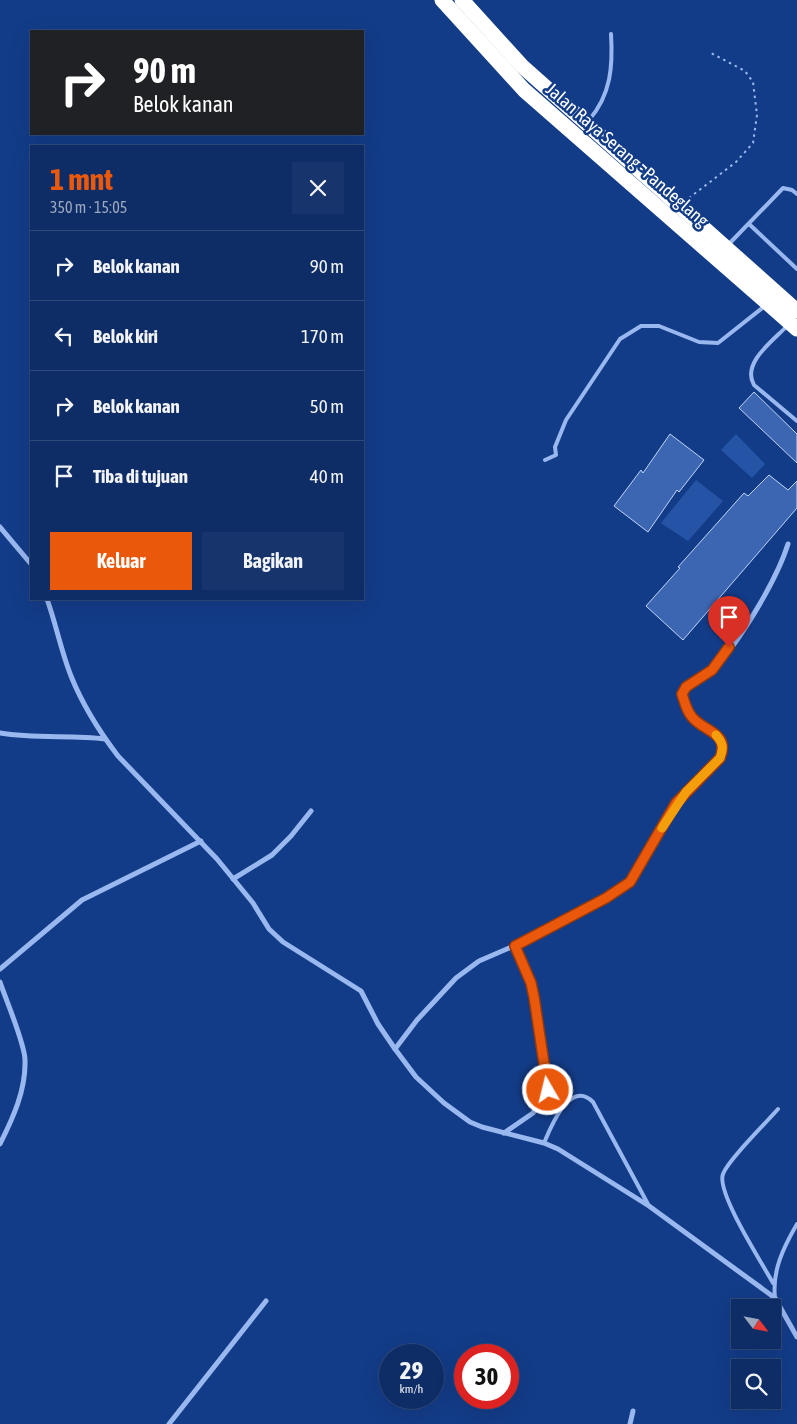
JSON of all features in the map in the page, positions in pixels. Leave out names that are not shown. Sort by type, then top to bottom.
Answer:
[{"type":"highway","name":"Jalan Raya Serang - Pandeglang","points":[[442,0],[524,90],[722,253],[795,319]]},
{"type":"highway","name":"Jalan Raya Serang - Pandeglang","points":[[462,0],[522,66],[680,206],[768,304],[795,319]]},
{"type":"street","points":[[0,527],[30,563]]},
{"type":"street","points":[[395,1049],[417,1020],[456,978],[479,961],[515,946],[606,898],[630,882],[676,803],[720,758],[723,751],[722,742],[716,734],[693,718],[686,708],[682,694],[686,687],[712,670],[738,636],[775,578],[788,544]]},
{"type":"street","points":[[47,600],[71,676],[93,722],[118,756],[202,842],[233,879],[269,929],[283,942],[361,991],[378,1024],[416,1078],[444,1103],[470,1122],[544,1143],[558,1149],[649,1206],[775,1298],[797,1337]]},
{"type":"street","points":[[0,732],[17,736],[71,736],[105,739]]},
{"type":"street","points":[[233,879],[272,856],[292,836],[312,811]]},
{"type":"street","points":[[0,969],[82,900],[202,842]]},
{"type":"street","points":[[504,1133],[533,1114],[548,1090],[531,983],[515,946]]},
{"type":"street","points":[[0,982],[26,1058],[23,1085],[13,1119],[0,1144]]},
{"type":"street","points":[[168,1424],[266,1301]]},
{"type":"street","points":[[630,1424],[633,1411]]},
{"type":"lane","points":[[586,123],[599,108],[611,79],[613,62],[610,34]]},
{"type":"lane","points":[[722,253],[782,188],[792,190],[797,194]]},
{"type":"lane","points":[[749,224],[797,269]]},
{"type":"lane","points":[[545,460],[556,455],[554,447],[566,420],[620,339],[641,326],[659,326],[699,342],[718,343],[768,304]]},
{"type":"lane","points":[[795,319],[753,363],[750,376],[754,385],[797,421]]},
{"type":"lane","points":[[544,1143],[559,1111],[570,1099],[577,1096],[588,1097],[593,1102],[649,1206]]},
{"type":"lane","points":[[775,1298],[773,1283],[727,1200],[721,1181],[725,1169],[778,1109]]},
{"type":"lane","points":[[773,1283],[780,1259],[797,1224]]},
{"type":"path","points":[[680,206],[736,162],[753,143],[757,115],[753,82],[745,71],[711,53]]},
{"type":"shaded area","points":[[736,434],[765,464],[752,478],[721,450]]},
{"type":"shaded area","points":[[696,480],[723,501],[688,541],[661,523]]},
{"type":"building","points":[[754,392],[797,434],[797,463],[739,408]]},
{"type":"building","points":[[670,434],[704,460],[679,492],[677,490],[648,532],[614,506],[641,470],[643,473]]},
{"type":"building","points":[[769,475],[788,490],[797,481],[797,508],[683,640],[646,606],[744,493],[748,496]]},
{"type":"slow traffic","points":[[662,828],[676,803],[720,758],[723,751],[722,742],[716,735]]},
{"type":"route","points":[[548,1090],[549,1083],[540,1043],[531,983],[515,946],[606,898],[630,882],[676,803],[716,764],[723,751],[722,742],[716,734],[693,718],[686,708],[682,694],[686,687],[712,670],[729,647]]}]
